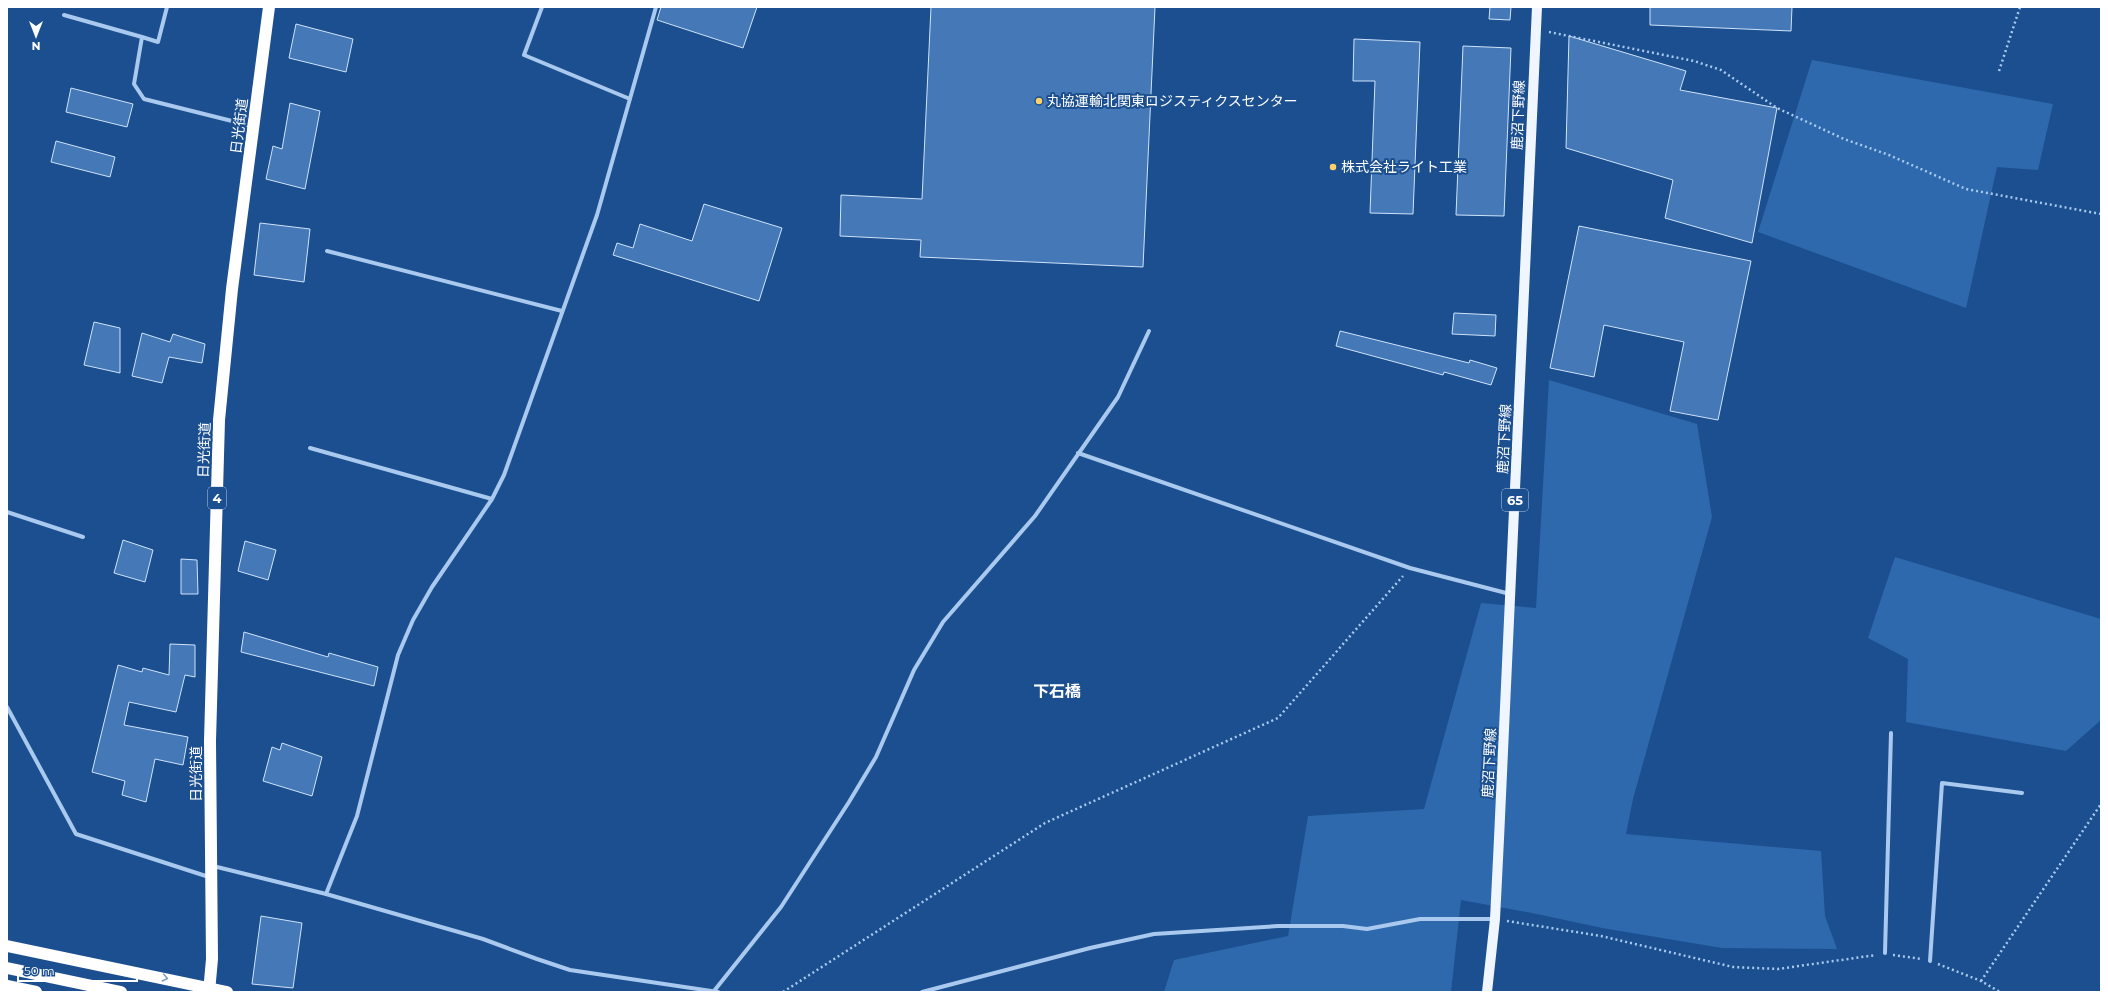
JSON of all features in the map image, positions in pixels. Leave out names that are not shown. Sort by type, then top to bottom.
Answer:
[{"type":"highway","name":"日光街道","points":[[209,990],[212,959],[210,741],[219,420],[232,289],[255,126],[269,7]]},
{"type":"highway","points":[[12,947],[209,990],[227,992]]},
{"type":"highway","points":[[7,968],[121,992]]},
{"type":"highway","points":[[7,986],[36,992]]},
{"type":"main road","name":"鹿沼下野線","points":[[1487,992],[1495,918],[1537,7]]},
{"type":"street","points":[[64,15],[158,42],[167,7]]},
{"type":"street","points":[[542,7],[524,55],[630,99]]},
{"type":"street","points":[[326,894],[357,816],[398,655],[414,620],[432,587],[492,499],[504,474],[597,215],[656,7]]},
{"type":"street","points":[[142,37],[134,84],[144,99],[255,126]]},
{"type":"street","points":[[327,251],[562,311]]},
{"type":"street","points":[[211,865],[326,894],[483,939],[537,960],[570,970],[716,992],[781,907],[849,802],[876,757],[914,670],[943,622],[1035,516],[1118,397],[1149,331]]},
{"type":"street","points":[[310,448],[492,499]]},
{"type":"street","points":[[1078,453],[1410,568],[1511,594]]},
{"type":"street","points":[[7,512],[83,537]]},
{"type":"street","points":[[7,707],[76,834],[211,878]]},
{"type":"street","points":[[1885,953],[1891,733]]},
{"type":"street","points":[[1930,960],[1942,783],[2022,793]]},
{"type":"street","points":[[922,992],[1090,948],[1154,934],[1278,926],[1343,926],[1367,929],[1420,919],[1495,918]]},
{"type":"path","points":[[1999,71],[2020,7]]},
{"type":"path","points":[[1536,29],[1694,61],[1721,70],[1777,108],[1844,139],[1889,155],[1966,189],[2101,214]]},
{"type":"path","points":[[783,992],[1045,823],[1278,718],[1410,568]]},
{"type":"path","points":[[1981,981],[2101,804]]},
{"type":"path","points":[[1495,918],[1601,936],[1733,967],[1778,969],[1885,953],[1930,960],[1981,981],[2000,992]]},
{"type":"shaded area","points":[[1812,60],[2053,104],[2038,170],[1997,167],[1966,308],[1758,232]]},
{"type":"shaded area","points":[[1549,380],[1697,424],[1712,517],[1633,799],[1626,834],[1821,851],[1825,916],[1837,949],[1722,948],[1602,928],[1461,900],[1451,992],[1164,992],[1174,960],[1288,936],[1308,816],[1424,809],[1481,603],[1536,608]]},
{"type":"shaded area","points":[[1895,557],[2101,619],[2101,720],[2066,751],[1906,722],[1908,659],[1868,638]]},
{"type":"building","points":[[661,7],[757,7],[743,48],[657,20]]},
{"type":"building","name":"丸協運輸北関東ロジスティクスセンター","points":[[931,7],[1155,7],[1143,267],[920,257],[921,240],[840,236],[841,195],[922,199]]},
{"type":"building","points":[[1490,7],[1511,7],[1510,20],[1489,19]]},
{"type":"building","points":[[1650,7],[1792,7],[1791,31],[1650,25]]},
{"type":"building","points":[[296,24],[353,39],[346,72],[289,58]]},
{"type":"building","points":[[1569,36],[1686,71],[1680,90],[1777,108],[1752,243],[1665,218],[1673,180],[1566,148]]},
{"type":"building","points":[[1354,39],[1420,42],[1413,214],[1370,213],[1375,81],[1353,81]]},
{"type":"building","points":[[1463,46],[1511,48],[1504,216],[1456,215]]},
{"type":"building","points":[[71,88],[133,104],[127,127],[66,112]]},
{"type":"building","points":[[290,103],[320,111],[305,189],[266,179],[273,146],[282,149]]},
{"type":"building","points":[[56,141],[115,157],[110,177],[51,162]]},
{"type":"building","points":[[704,204],[782,228],[759,301],[613,255],[617,243],[633,248],[640,224],[692,241]]},
{"type":"building","points":[[260,223],[310,229],[304,282],[254,275]]},
{"type":"building","points":[[1579,226],[1751,261],[1718,420],[1670,411],[1684,342],[1604,325],[1594,377],[1550,368]]},
{"type":"building","points":[[1454,313],[1496,315],[1495,336],[1452,334]]},
{"type":"building","points":[[94,322],[120,328],[120,373],[84,365]]},
{"type":"building","points":[[1340,331],[1469,363],[1470,360],[1497,368],[1491,385],[1444,372],[1443,375],[1336,346]]},
{"type":"building","points":[[142,333],[170,342],[173,334],[205,344],[202,363],[169,357],[162,383],[132,376]]},
{"type":"building","points":[[123,540],[153,550],[145,582],[114,573]]},
{"type":"building","points":[[245,541],[276,550],[268,580],[238,571]]},
{"type":"building","points":[[181,559],[197,560],[198,594],[181,594]]},
{"type":"building","points":[[244,632],[328,657],[329,653],[378,667],[374,686],[241,652]]},
{"type":"building","points":[[170,644],[195,645],[195,677],[185,675],[176,712],[129,702],[124,725],[188,737],[183,765],[155,759],[146,802],[122,795],[125,781],[92,772],[118,665],[142,672],[143,668],[169,675]]},
{"type":"building","points":[[282,743],[322,757],[312,796],[263,781],[272,747],[280,750]]},
{"type":"building","points":[[261,916],[302,923],[293,988],[252,984]]},
{"type":"place","name":"丸協運輸北関東ロジスティクスセンター","points":[[1039,101]]},
{"type":"place","name":"株式会社ライト工業","points":[[1333,167]]},
{"type":"district","name":"下石橋","points":[[1057,691]]}]
